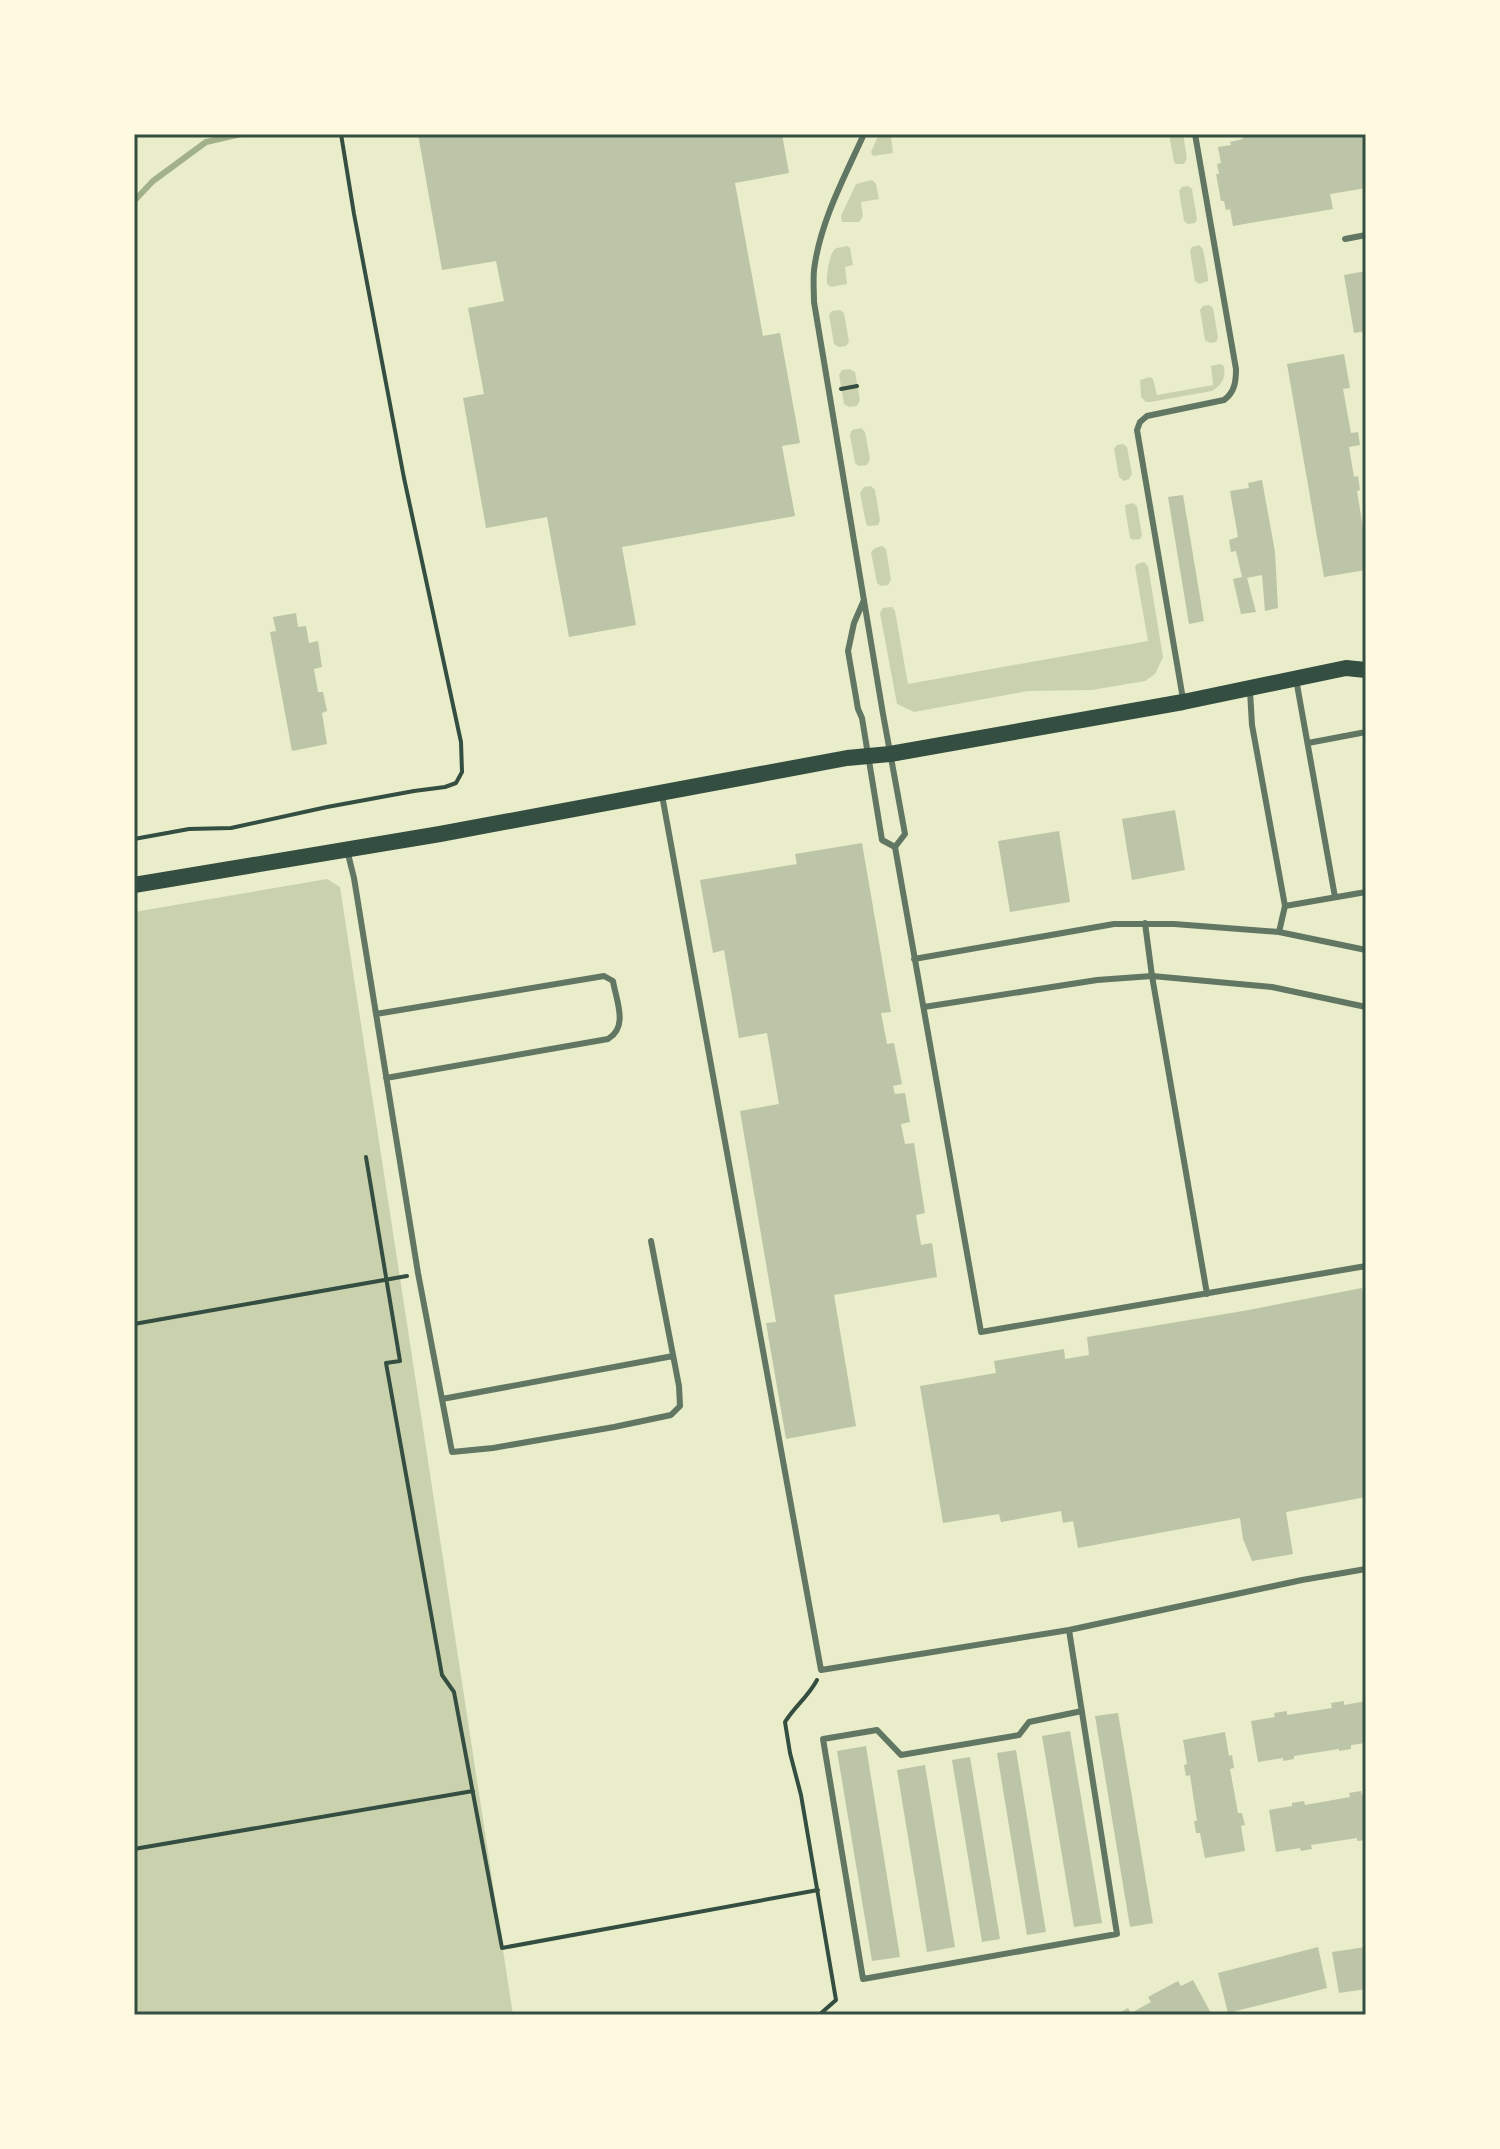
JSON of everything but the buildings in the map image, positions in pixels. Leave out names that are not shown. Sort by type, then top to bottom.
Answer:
[{"type":"main road","points":[[134,885],[1183,702],[1346,668],[1366,658]]},
{"type":"main road","points":[[1346,668],[1366,670]]},
{"type":"lane","points":[[864,134],[828,215],[813,273],[814,302],[905,834],[895,847],[981,1332],[1366,1266]]},
{"type":"lane","points":[[1183,702],[1137,430],[1147,416],[1224,400],[1230,396],[1236,380],[1195,134]]},
{"type":"lane","points":[[1345,239],[1366,235]]},
{"type":"lane","points":[[864,600],[854,623],[848,651],[882,840],[895,847]]},
{"type":"lane","points":[[1296,679],[1335,897]]},
{"type":"lane","points":[[1250,689],[1252,725],[1285,906],[1279,932]]},
{"type":"lane","points":[[1308,743],[1366,732]]},
{"type":"lane","points":[[662,792],[821,1670],[1069,1630],[1366,1569]]},
{"type":"lane","points":[[347,850],[418,1273],[452,1452],[614,1427],[671,1415],[680,1406],[679,1386],[651,1241]]},
{"type":"lane","points":[[1285,906],[1366,892]]},
{"type":"lane","points":[[914,959],[1114,924],[1145,923],[1279,932],[1366,950]]},
{"type":"lane","points":[[1145,923],[1207,1294]]},
{"type":"lane","points":[[376,1014],[604,976],[613,981],[621,1024],[616,1035],[608,1039],[386,1078]]},
{"type":"lane","points":[[924,1007],[1097,980],[1152,976],[1272,987],[1366,1007]]},
{"type":"lane","points":[[442,1399],[673,1356]]},
{"type":"lane","points":[[1069,1630],[1082,1711],[1117,1934],[863,1979],[823,1739],[877,1730],[901,1755],[1019,1735],[1029,1722],[1082,1711]]},
{"type":"path","points":[[134,839],[189,829],[231,828],[327,807],[445,787],[456,783],[462,772],[461,742],[407,493],[341,134]]},
{"type":"path","points":[[841,389],[857,386]]},
{"type":"path","points":[[366,1157],[400,1361],[386,1363],[442,1675],[454,1692],[502,1948],[818,1890]]},
{"type":"path","points":[[134,1324],[418,1273]]},
{"type":"path","points":[[819,2015],[836,2000],[801,1795],[785,1722],[808,1697],[821,1670]]},
{"type":"path","points":[[134,1849],[473,1791]]},
{"type":"green space","points":[[879,134],[894,134],[891,135],[893,153],[873,156],[871,152]]},
{"type":"green space","points":[[1169,134],[1183,134],[1187,158],[1184,164],[1174,162]]},
{"type":"green space","points":[[872,180],[879,199],[861,202],[863,216],[859,222],[842,222],[841,216],[856,184]]},
{"type":"green space","points":[[1188,186],[1192,189],[1197,219],[1195,223],[1188,224],[1184,221],[1179,191]]},
{"type":"green space","points":[[1199,245],[1203,249],[1208,281],[1199,284],[1195,281],[1190,251]]},
{"type":"green space","points":[[847,246],[853,265],[845,267],[847,284],[831,287],[827,281],[832,253]]},
{"type":"green space","points":[[1209,305],[1213,308],[1218,337],[1216,342],[1210,343],[1205,340],[1200,310]]},
{"type":"green space","points":[[832,311],[844,313],[849,342],[846,346],[838,347],[834,344],[829,315]]},
{"type":"green space","points":[[1211,366],[1224,366],[1224,378],[1212,391],[1150,402],[1141,397],[1140,380],[1150,377],[1157,395],[1213,385]]},
{"type":"green space","points":[[842,370],[855,372],[860,400],[857,406],[849,407],[844,404],[839,375]]},
{"type":"green space","points":[[861,428],[865,432],[870,459],[867,465],[859,466],[855,463],[850,435],[852,430]]},
{"type":"green space","points":[[1123,444],[1127,447],[1132,474],[1124,481],[1119,477],[1114,449]]},
{"type":"green space","points":[[871,486],[875,490],[880,520],[878,525],[868,526],[860,493],[864,487]]},
{"type":"green space","points":[[1133,503],[1137,506],[1142,535],[1140,539],[1133,540],[1130,538],[1125,505]]},
{"type":"green space","points":[[882,546],[886,549],[891,580],[888,585],[881,586],[877,583],[871,552]]},
{"type":"green space","points":[[1144,562],[1148,566],[1163,657],[1155,674],[1145,681],[1092,690],[1028,691],[914,712],[897,704],[880,613],[883,608],[892,607],[895,611],[908,684],[1148,641],[1135,567]]},
{"type":"green space","points":[[327,879],[340,887],[513,2015],[134,2015],[134,912]]},
{"type":"waterway","points":[[134,201],[153,181],[206,142],[241,134]]}]
